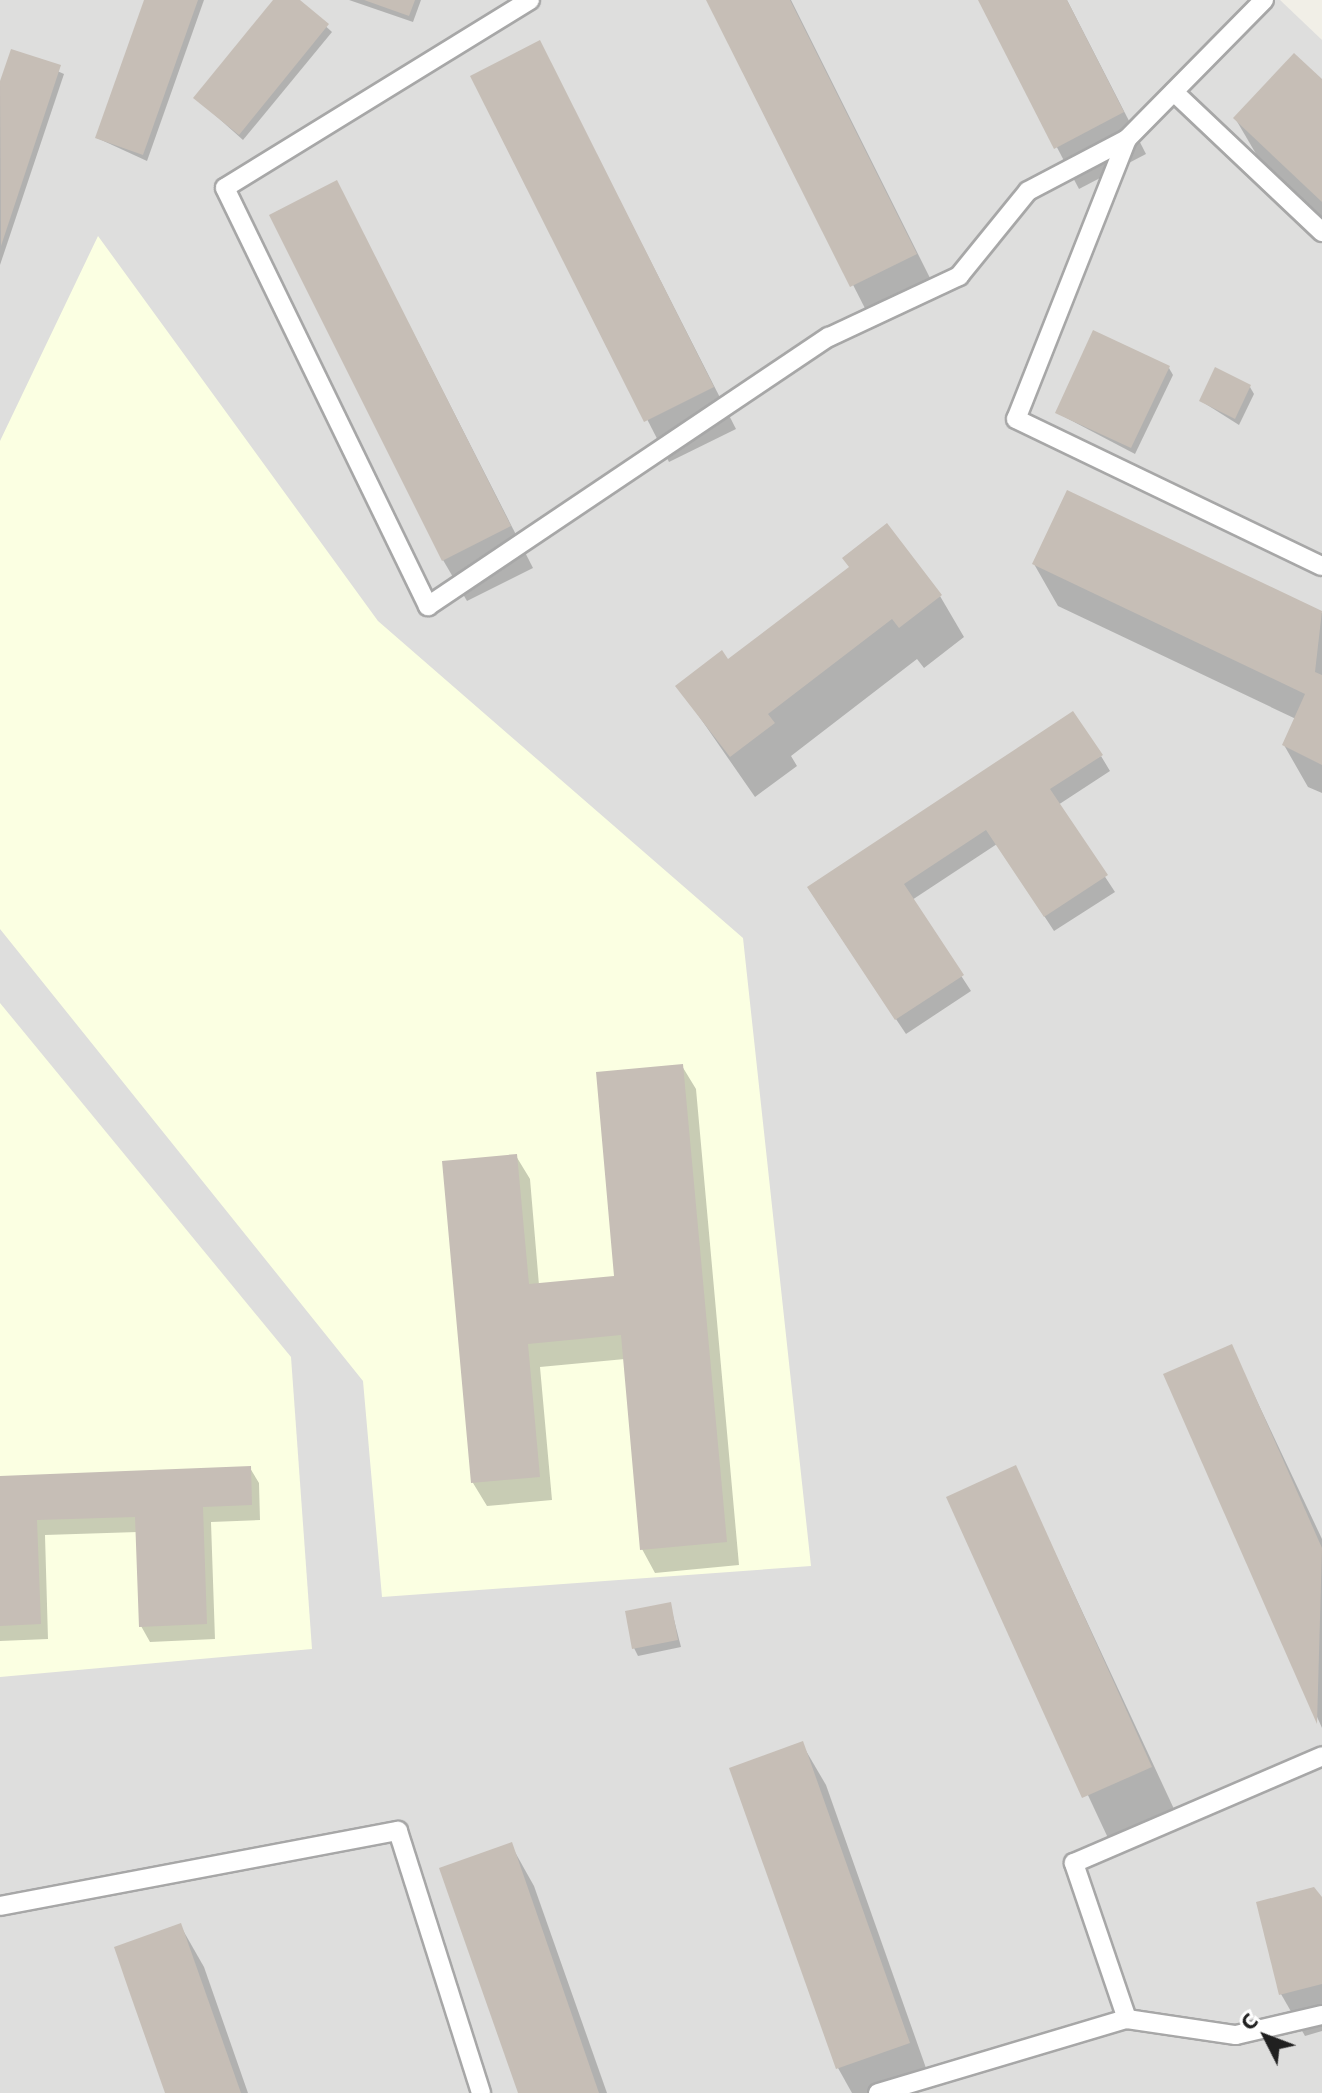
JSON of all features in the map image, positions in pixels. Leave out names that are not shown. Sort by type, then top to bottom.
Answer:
[{"type":"lane","points":[[530,0],[225,188],[428,606],[829,337],[959,276],[1028,191],[1127,139],[1264,0]]},
{"type":"lane","points":[[1174,92],[1322,232]]},
{"type":"lane","points":[[1127,139],[1016,419],[1322,566]]},
{"type":"lane","points":[[1127,2019],[1074,1863],[1322,1756]]},
{"type":"lane","points":[[0,1906],[398,1831],[481,2093]]},
{"type":"lane","points":[[878,2093],[1127,2019],[1236,2035],[1322,2015]]},
{"type":"shaded area","points":[[0,0],[1280,0],[1322,40],[1322,2093],[0,2093]]},
{"type":"shaded area","points":[[98,236],[378,621],[743,938],[811,1566],[382,1597],[363,1381],[0,929],[0,441]]},
{"type":"shaded area","points":[[0,1003],[291,1357],[312,1649],[0,1677]]},
{"type":"building","points":[[144,0],[198,0],[143,155],[95,138]]},
{"type":"building","points":[[273,0],[300,0],[329,24],[239,135],[193,98]]},
{"type":"building","points":[[364,0],[415,0],[409,16]]},
{"type":"building","points":[[706,0],[790,0],[917,254],[850,287]]},
{"type":"building","points":[[978,0],[1067,0],[1124,112],[1054,149]]},
{"type":"building","points":[[540,40],[714,387],[644,422],[470,76]]},
{"type":"building","points":[[11,49],[61,65],[1,246],[0,81]]},
{"type":"building","points":[[1294,53],[1322,79],[1322,202],[1233,118]]},
{"type":"building","points":[[337,180],[511,526],[442,561],[269,215]]},
{"type":"building","points":[[1093,330],[1170,366],[1131,448],[1055,413]]},
{"type":"building","points":[[1215,367],[1251,385],[1235,419],[1199,401]]},
{"type":"building","points":[[1067,490],[1322,611],[1315,672],[1322,675],[1322,765],[1282,745],[1305,694],[1032,564]]},
{"type":"building","points":[[887,523],[942,595],[899,628],[892,619],[768,714],[775,723],[730,757],[675,686],[722,650],[728,659],[849,567],[842,558]]},
{"type":"building","points":[[1073,711],[1103,755],[1050,789],[1108,875],[1044,917],[986,830],[904,884],[964,975],[895,1020],[807,887]]},
{"type":"building","points":[[683,1064],[727,1542],[640,1550],[621,1335],[528,1344],[540,1477],[471,1483],[442,1161],[517,1154],[529,1284],[614,1276],[596,1072]]},
{"type":"building","points":[[1232,1344],[1322,1548],[1317,1724],[1163,1374]]},
{"type":"building","points":[[1016,1465],[1152,1767],[1082,1798],[946,1497]]},
{"type":"building","points":[[251,1466],[252,1505],[203,1507],[207,1624],[139,1627],[135,1517],[37,1520],[41,1624],[0,1626],[0,1476]]},
{"type":"building","points":[[671,1602],[678,1640],[632,1649],[625,1611]]},
{"type":"building","points":[[803,1741],[910,2043],[836,2069],[729,1768]]},
{"type":"building","points":[[512,1842],[599,2093],[518,2093],[439,1868]]},
{"type":"building","points":[[1314,1887],[1322,1897],[1322,1984],[1279,1995],[1256,1902]]},
{"type":"building","points":[[181,1923],[241,2093],[165,2093],[114,1947]]}]
